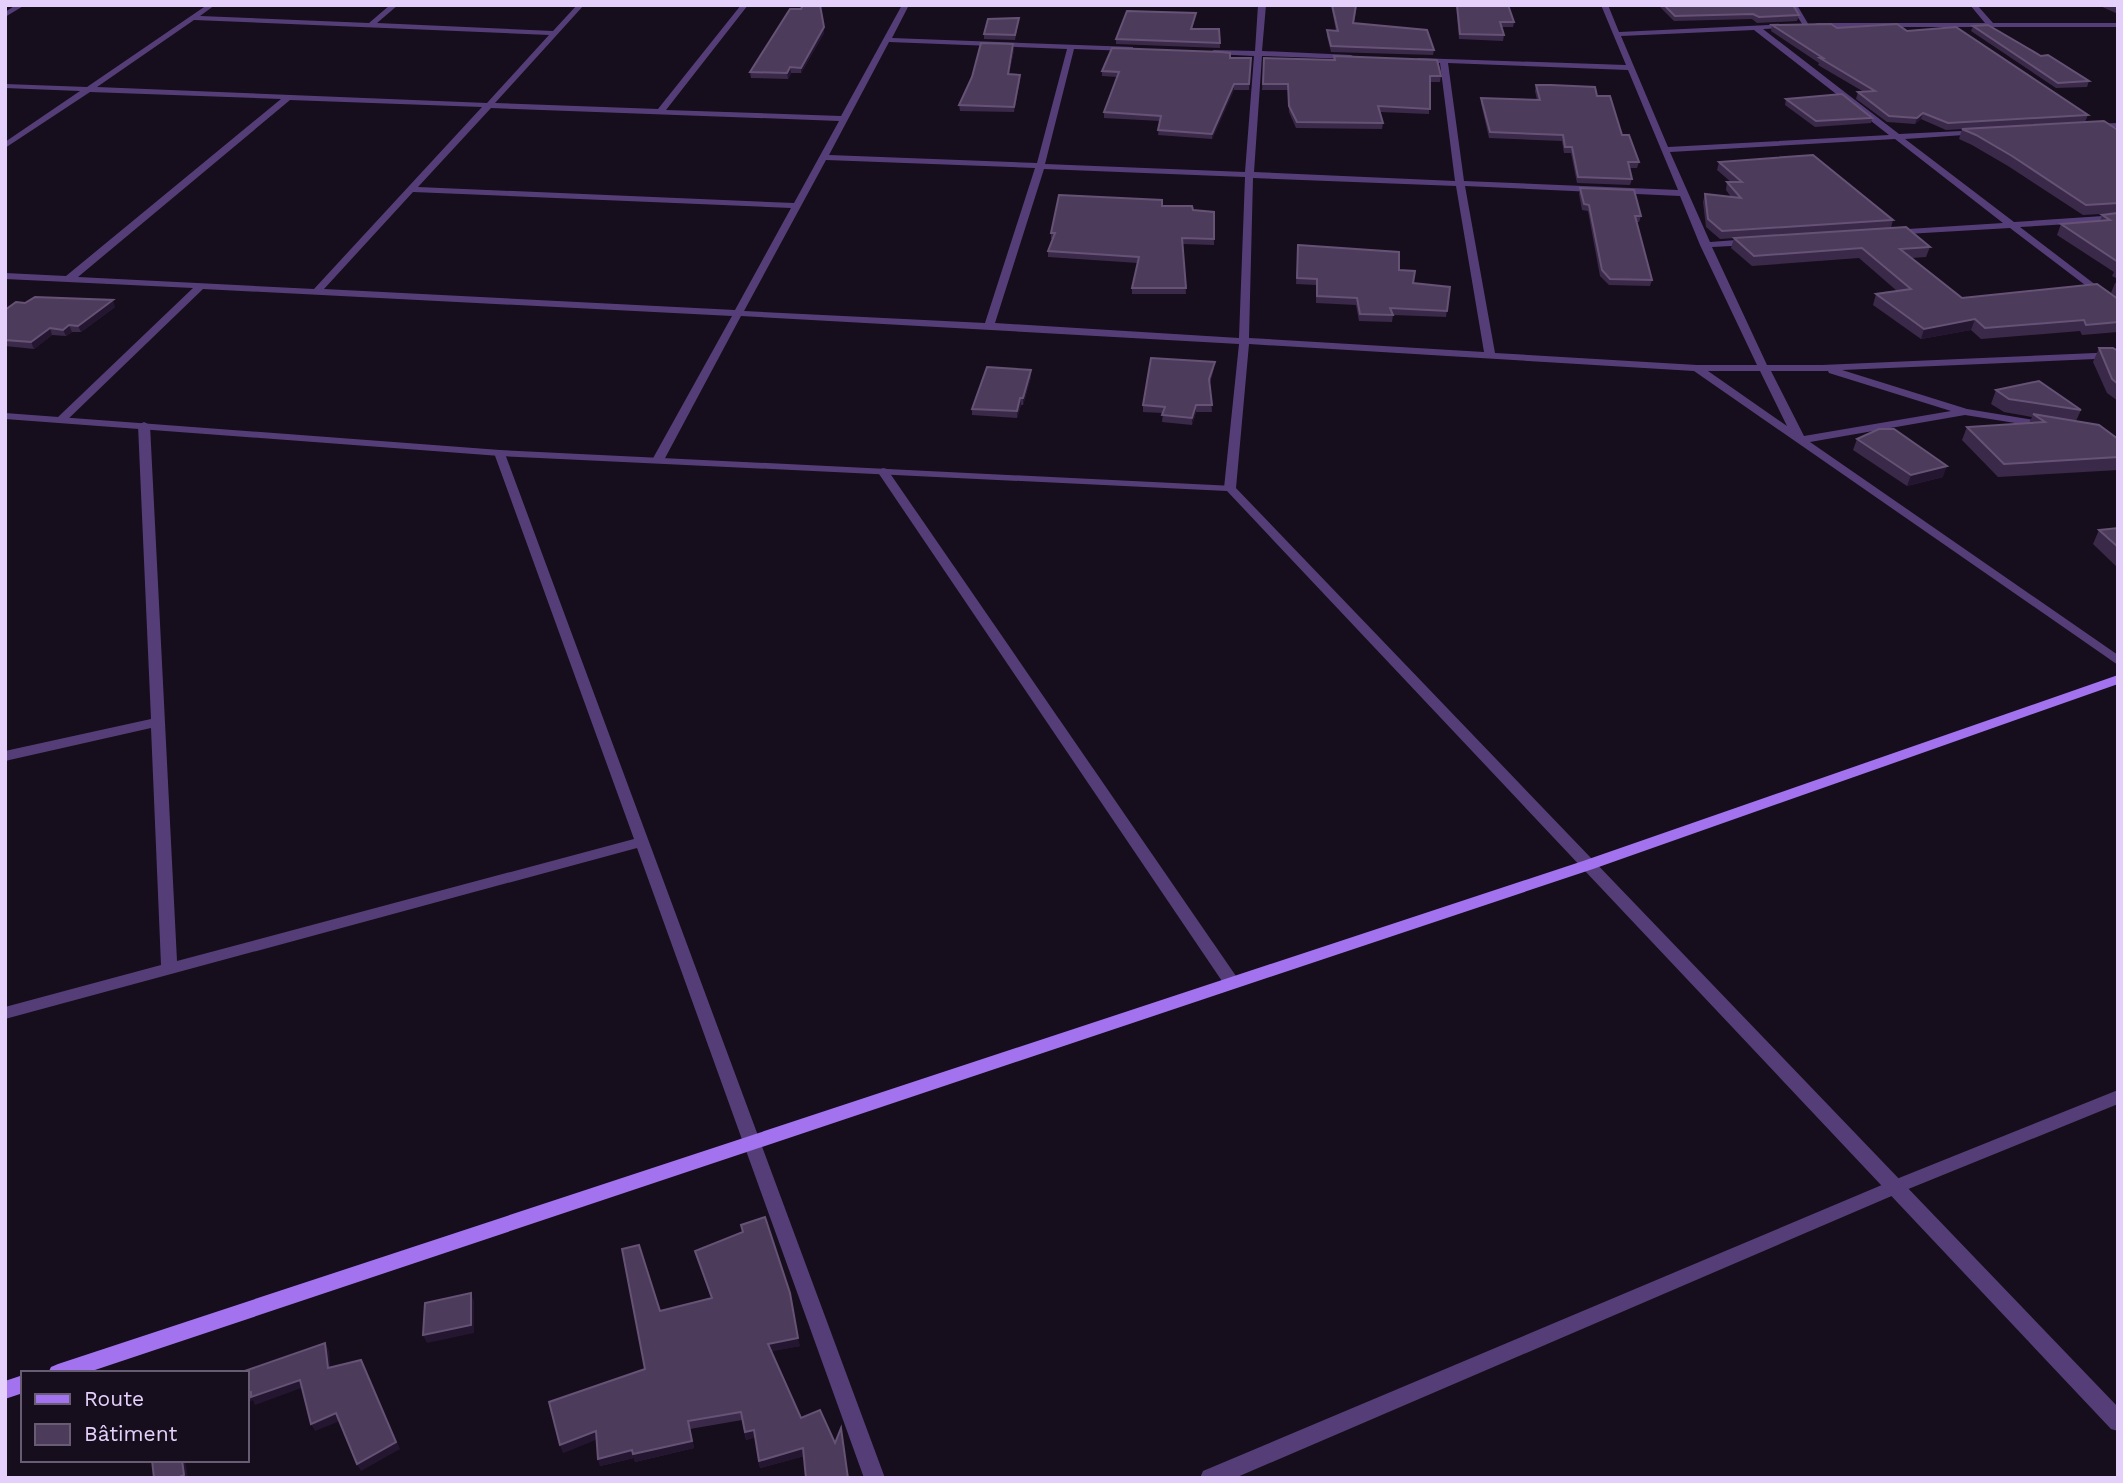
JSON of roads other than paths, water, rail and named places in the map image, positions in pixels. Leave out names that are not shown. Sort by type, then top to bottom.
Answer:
[{"type":"main road","points":[[64,1371],[1588,865],[2118,679]]},
{"type":"street","points":[[6,14],[22,5]]},
{"type":"street","points":[[5,146],[212,5]]},
{"type":"street","points":[[370,26],[395,5]]},
{"type":"street","points":[[316,292],[581,5]]},
{"type":"street","points":[[660,112],[745,5]]},
{"type":"street","points":[[658,460],[906,5]]},
{"type":"street","points":[[1230,488],[1244,341],[1249,176],[1262,5]]},
{"type":"street","points":[[1604,5],[1706,245],[1762,367],[1800,440]]},
{"type":"street","points":[[1793,5],[1807,25]]},
{"type":"street","points":[[1973,5],[1991,25]]},
{"type":"street","points":[[192,18],[555,33]]},
{"type":"street","points":[[1616,34],[1807,25],[2118,25]]},
{"type":"street","points":[[1951,25],[1963,33]]},
{"type":"street","points":[[1756,28],[2118,307]]},
{"type":"street","points":[[887,40],[1138,49]]},
{"type":"street","points":[[989,326],[1040,167],[1071,47]]},
{"type":"street","points":[[1204,52],[1364,58]]},
{"type":"street","points":[[1404,59],[1631,68]]},
{"type":"street","points":[[1444,61],[1460,185],[1490,355]]},
{"type":"street","points":[[5,86],[844,119]]},
{"type":"street","points":[[69,279],[287,98]]},
{"type":"street","points":[[2090,122],[2118,125]]},
{"type":"street","points":[[1665,150],[1993,132]]},
{"type":"street","points":[[824,157],[1684,193]]},
{"type":"street","points":[[409,189],[797,206]]},
{"type":"street","points":[[1887,233],[2118,218]]},
{"type":"street","points":[[1706,245],[1761,241]]},
{"type":"street","points":[[5,276],[989,326],[1698,368],[1822,368],[2118,355]]},
{"type":"street","points":[[61,420],[201,286]]},
{"type":"street","points":[[1698,368],[2118,661]]},
{"type":"street","points":[[1822,368],[1965,412],[2054,426]]},
{"type":"street","points":[[1800,440],[1965,412]]},
{"type":"street","points":[[5,416],[500,453],[1230,488],[2118,1422]]},
{"type":"street","points":[[144,425],[169,969]]},
{"type":"street","points":[[500,453],[875,1478]]},
{"type":"street","points":[[883,471],[1232,983]]},
{"type":"street","points":[[5,756],[158,722]]},
{"type":"street","points":[[5,1013],[642,842]]},
{"type":"street","points":[[1210,1478],[1895,1187],[2118,1097]]}]
